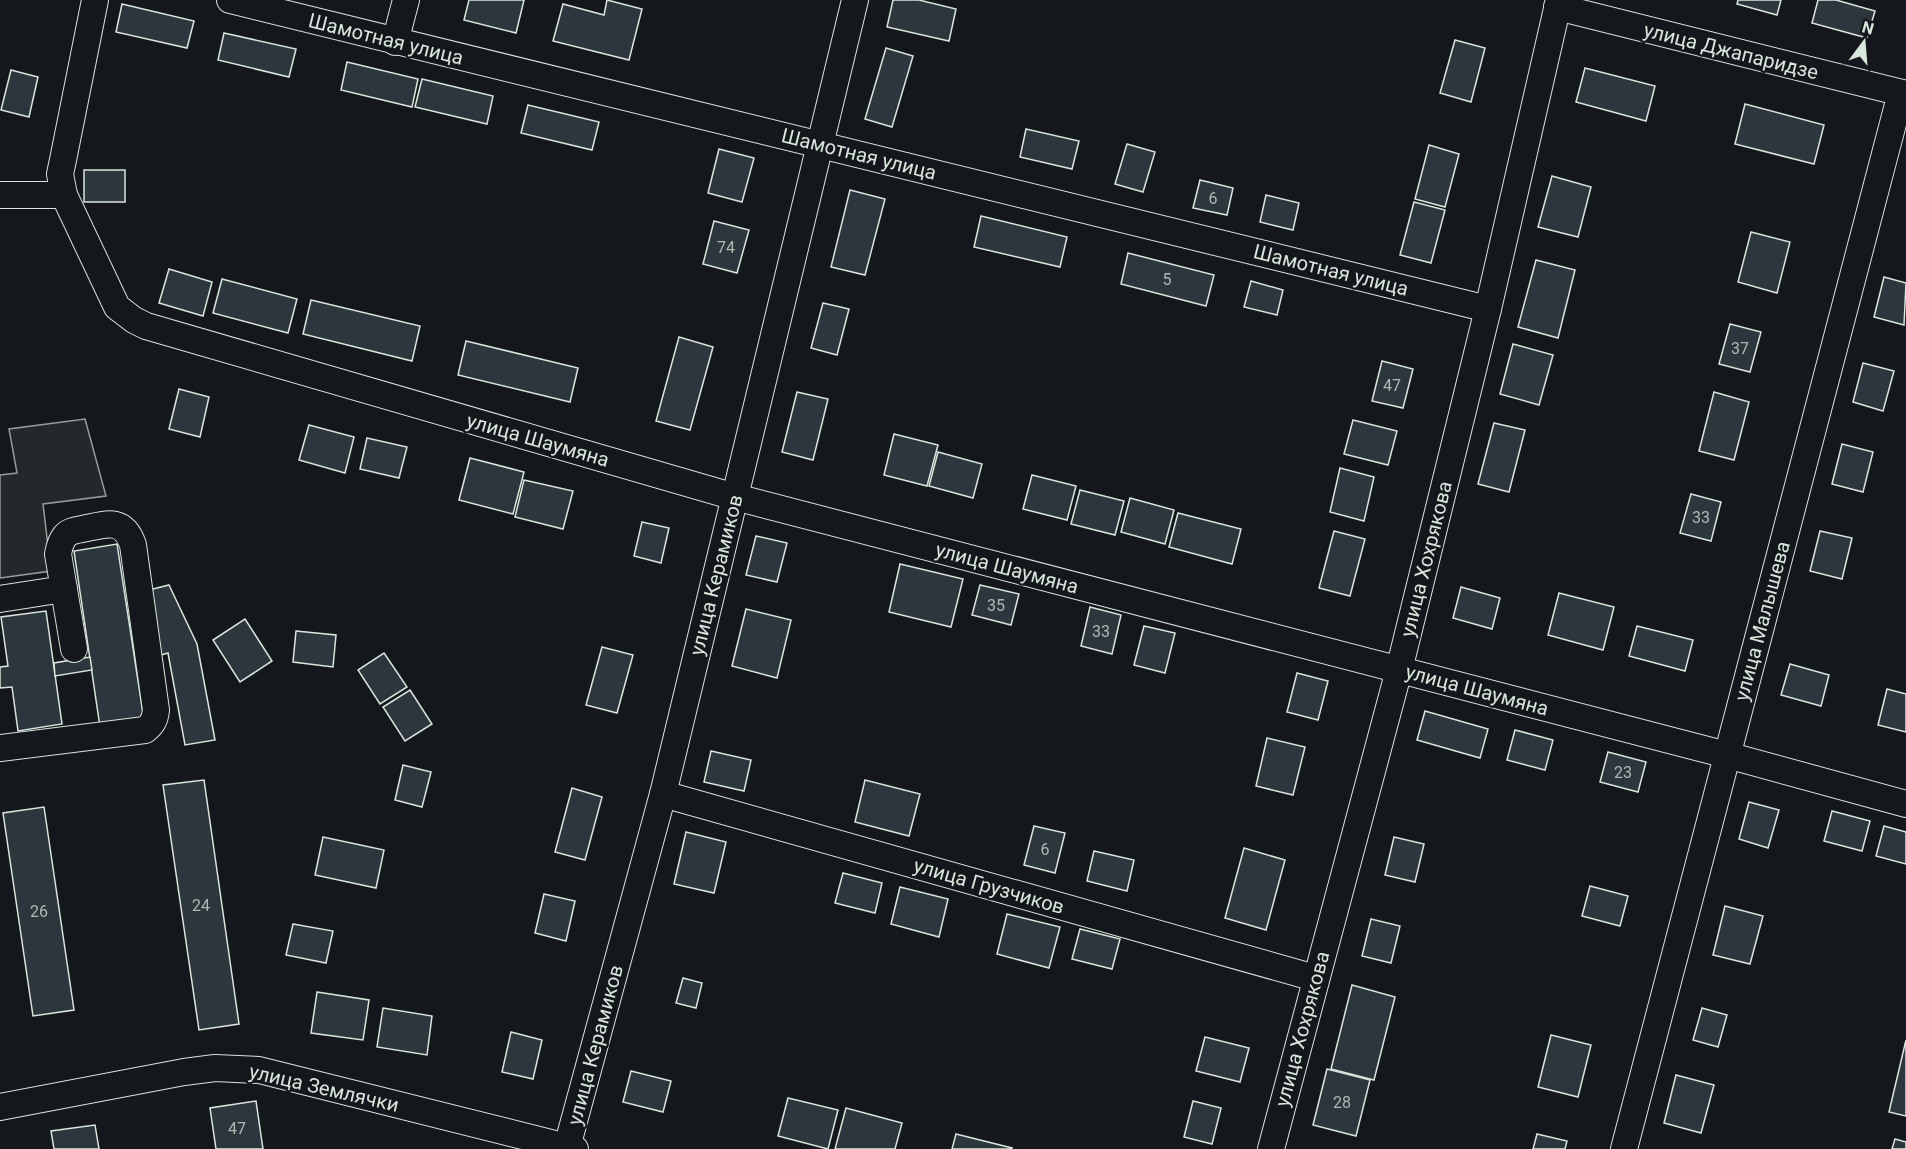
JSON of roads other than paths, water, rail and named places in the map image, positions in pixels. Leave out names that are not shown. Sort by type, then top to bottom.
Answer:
[{"type":"street","points":[[0,195],[64,195],[61,186],[61,167],[94,0]]},
{"type":"street","name":"Шамотная улица","points":[[230,0],[1488,309]]},
{"type":"street","points":[[395,42],[406,0]]},
{"type":"street","name":"улица Керамиков","points":[[571,1148],[663,794],[855,0]]},
{"type":"street","name":"улица Джапаридзе","points":[[1558,4],[1904,93]]},
{"type":"street","name":"улица Хохрякова","points":[[1271,1149],[1399,670],[1488,309],[1558,4]]},
{"type":"street","name":"улица Малышева","points":[[1624,1149],[1904,93]]},
{"type":"street","name":"улица Шаумяна","points":[[64,195],[117,307],[146,326],[735,497],[1727,755],[1906,804]]},
{"type":"street","points":[[0,748],[145,729],[152,725],[156,710],[133,545],[123,528],[108,524],[70,532],[61,543],[58,554],[74,649]]},
{"type":"street","points":[[0,599],[64,589]]},
{"type":"street","name":"улица Грузчиков","points":[[663,794],[1315,978]]},
{"type":"street","name":"улица Землячки","points":[[0,1107],[184,1072],[236,1068],[259,1070],[571,1148]]}]
